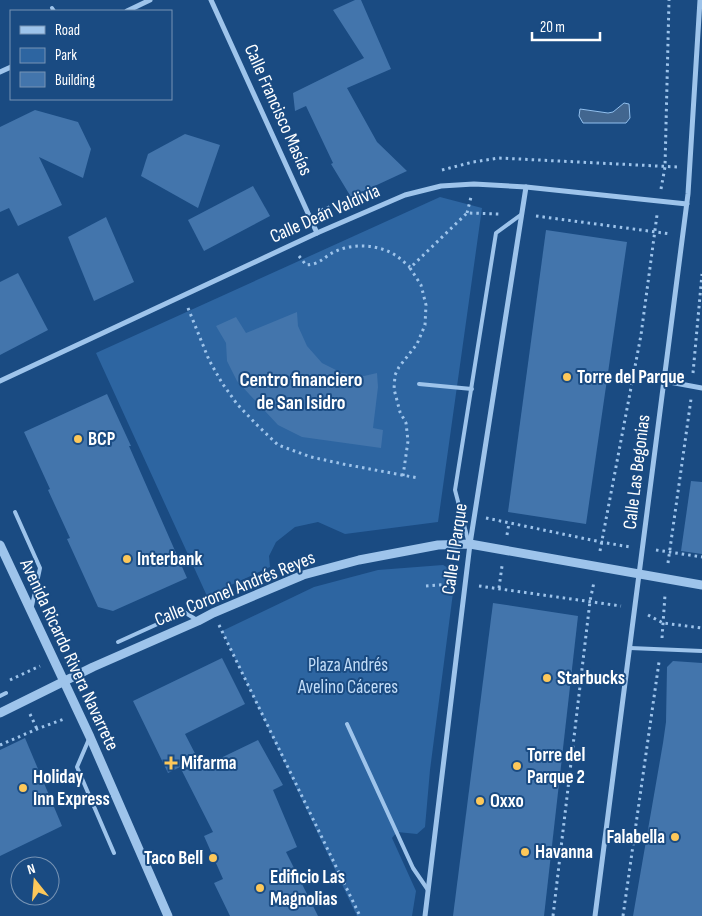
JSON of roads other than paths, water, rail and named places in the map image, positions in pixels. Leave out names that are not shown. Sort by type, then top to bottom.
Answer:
[{"type":"street","points":[[129,10],[150,0]]},
{"type":"street","name":"Calle Francisco Masías","points":[[211,0],[317,233]]},
{"type":"street","name":"Calle Las Begonias","points":[[595,916],[687,204],[700,0]]},
{"type":"street","name":"Calle Deán Valdivia","points":[[0,381],[317,233],[405,195],[441,186],[474,184],[526,187],[687,204]]},
{"type":"street","name":"Calle El Parque","points":[[425,916],[470,544],[526,187]]},
{"type":"street","points":[[664,381],[702,388]]},
{"type":"street","name":"Avenida Ricardo Rivera Navarrete","points":[[0,544],[90,737],[168,916]]},
{"type":"street","name":"Calle Coronel Andrés Reyes","points":[[0,713],[102,663],[303,575],[350,563],[438,545],[470,544],[597,568],[702,585]]},
{"type":"lane","points":[[470,544],[455,490],[496,233],[522,214]]},
{"type":"lane","points":[[419,384],[472,389]]},
{"type":"lane","points":[[15,512],[40,568],[31,611]]},
{"type":"lane","points":[[118,642],[184,612],[198,621]]},
{"type":"lane","points":[[630,648],[702,651]]},
{"type":"lane","points":[[0,696],[6,693]]},
{"type":"lane","points":[[346,724],[413,868],[428,890]]},
{"type":"lane","points":[[90,737],[77,767],[114,853]]},
{"type":"place","name":"Torre del Parque","points":[[567,377]]},
{"type":"place","name":"BCP","points":[[78,439]]},
{"type":"place","name":"Interbank","points":[[127,559]]},
{"type":"place","name":"Starbucks","points":[[547,678]]},
{"type":"place","name":"Mifarma","points":[[171,763]]},
{"type":"place","name":"Torre del Parque 2","points":[[517,766]]},
{"type":"place","name":"Holiday Inn Express","points":[[23,788]]},
{"type":"place","name":"Oxxo","points":[[480,801]]},
{"type":"place","name":"Falabella","points":[[675,837]]},
{"type":"place","name":"Havanna","points":[[525,852]]},
{"type":"place","name":"Taco Bell","points":[[213,858]]},
{"type":"place","name":"Edificio Las Magnolias","points":[[260,888]]},
{"type":"district","name":"Centro financiero de San Isidro","points":[[301,392]]},
{"type":"park label","name":"Plaza Andrés Avelino Cáceres","points":[[348,676]]}]
